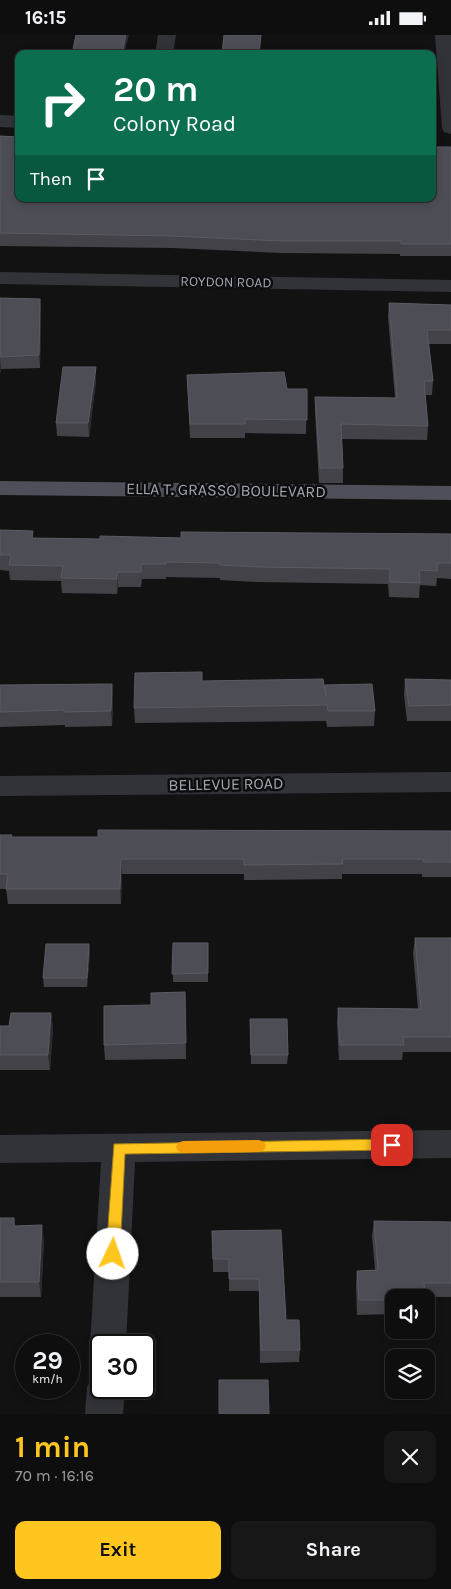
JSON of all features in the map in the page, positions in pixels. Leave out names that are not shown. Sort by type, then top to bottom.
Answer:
[{"type":"main road","name":"ELLA T. GRASSO BOULEVARD","points":[[0,487],[451,493]]},
{"type":"street","points":[[165,50],[167,35]]},
{"type":"street","points":[[444,35],[451,128]]},
{"type":"street","points":[[0,121],[15,122]]},
{"type":"street","points":[[436,132],[451,132]]},
{"type":"street","name":"ROYDON ROAD","points":[[0,277],[451,286]]},
{"type":"street","name":"BELLEVUE ROAD","points":[[0,786],[451,782]]},
{"type":"street","points":[[0,1149],[451,1144]]},
{"type":"street","points":[[109,1334],[119,1148]]},
{"type":"street","points":[[104,1414],[105,1399]]},
{"type":"building","points":[[76,35],[126,35],[123,50],[73,50]]},
{"type":"building","points":[[224,35],[261,35],[259,50],[222,50]]},
{"type":"building","points":[[0,136],[15,137],[15,202],[436,202],[436,147],[451,147],[451,244],[401,244],[401,241],[282,241],[172,236],[0,233]]},
{"type":"building","points":[[0,298],[40,299],[39,355],[0,357]]},
{"type":"building","points":[[389,303],[451,305],[451,330],[427,330],[433,381],[424,381],[428,426],[341,424],[343,468],[320,468],[315,397],[397,398]]},
{"type":"building","points":[[63,367],[96,367],[88,423],[56,423]]},
{"type":"building","points":[[284,372],[287,389],[307,389],[307,420],[245,419],[245,424],[190,424],[187,375]]},
{"type":"building","points":[[0,530],[33,531],[32,538],[100,539],[100,536],[181,538],[181,532],[451,534],[451,563],[437,563],[437,571],[419,570],[420,583],[390,582],[390,569],[259,567],[220,565],[220,563],[166,562],[166,564],[141,564],[141,572],[117,572],[117,579],[61,578],[63,566],[9,565],[11,555],[0,555]]},
{"type":"building","points":[[202,672],[202,681],[323,679],[326,696],[325,685],[372,684],[375,711],[328,711],[327,705],[134,708],[135,673]]},
{"type":"building","points":[[405,679],[451,680],[451,705],[409,706]]},
{"type":"building","points":[[112,684],[111,711],[0,712],[0,685]]},
{"type":"building","points":[[98,830],[451,831],[451,862],[424,862],[423,859],[342,859],[343,864],[244,865],[244,859],[121,859],[120,889],[6,889],[8,874],[0,874],[0,835],[12,835],[11,837],[98,837]]},
{"type":"building","points":[[415,938],[451,938],[451,1037],[403,1037],[404,1045],[340,1045],[338,1008],[421,1009]]},
{"type":"building","points":[[173,943],[208,943],[208,973],[172,974]]},
{"type":"building","points":[[46,944],[89,944],[87,978],[43,978]]},
{"type":"building","points":[[185,992],[186,1043],[104,1045],[104,1006],[151,1005],[151,993]]},
{"type":"building","points":[[11,1013],[51,1013],[48,1055],[0,1055],[0,1026],[9,1026]]},
{"type":"building","points":[[250,1019],[287,1019],[288,1055],[251,1055]]},
{"type":"building","points":[[0,1218],[14,1218],[14,1226],[42,1225],[39,1282],[0,1282]]},
{"type":"building","points":[[374,1221],[451,1222],[451,1283],[424,1283],[424,1289],[385,1289],[385,1300],[359,1300],[357,1271],[378,1270]]},
{"type":"building","points":[[281,1230],[286,1320],[299,1320],[300,1350],[261,1350],[259,1279],[229,1279],[229,1259],[213,1259],[212,1231]]},
{"type":"building","points":[[219,1380],[268,1380],[269,1414],[219,1414]]},
{"type":"slow traffic","points":[[183,1147],[259,1146]]},
{"type":"route","points":[[113,1254],[119,1148],[392,1145]]}]
